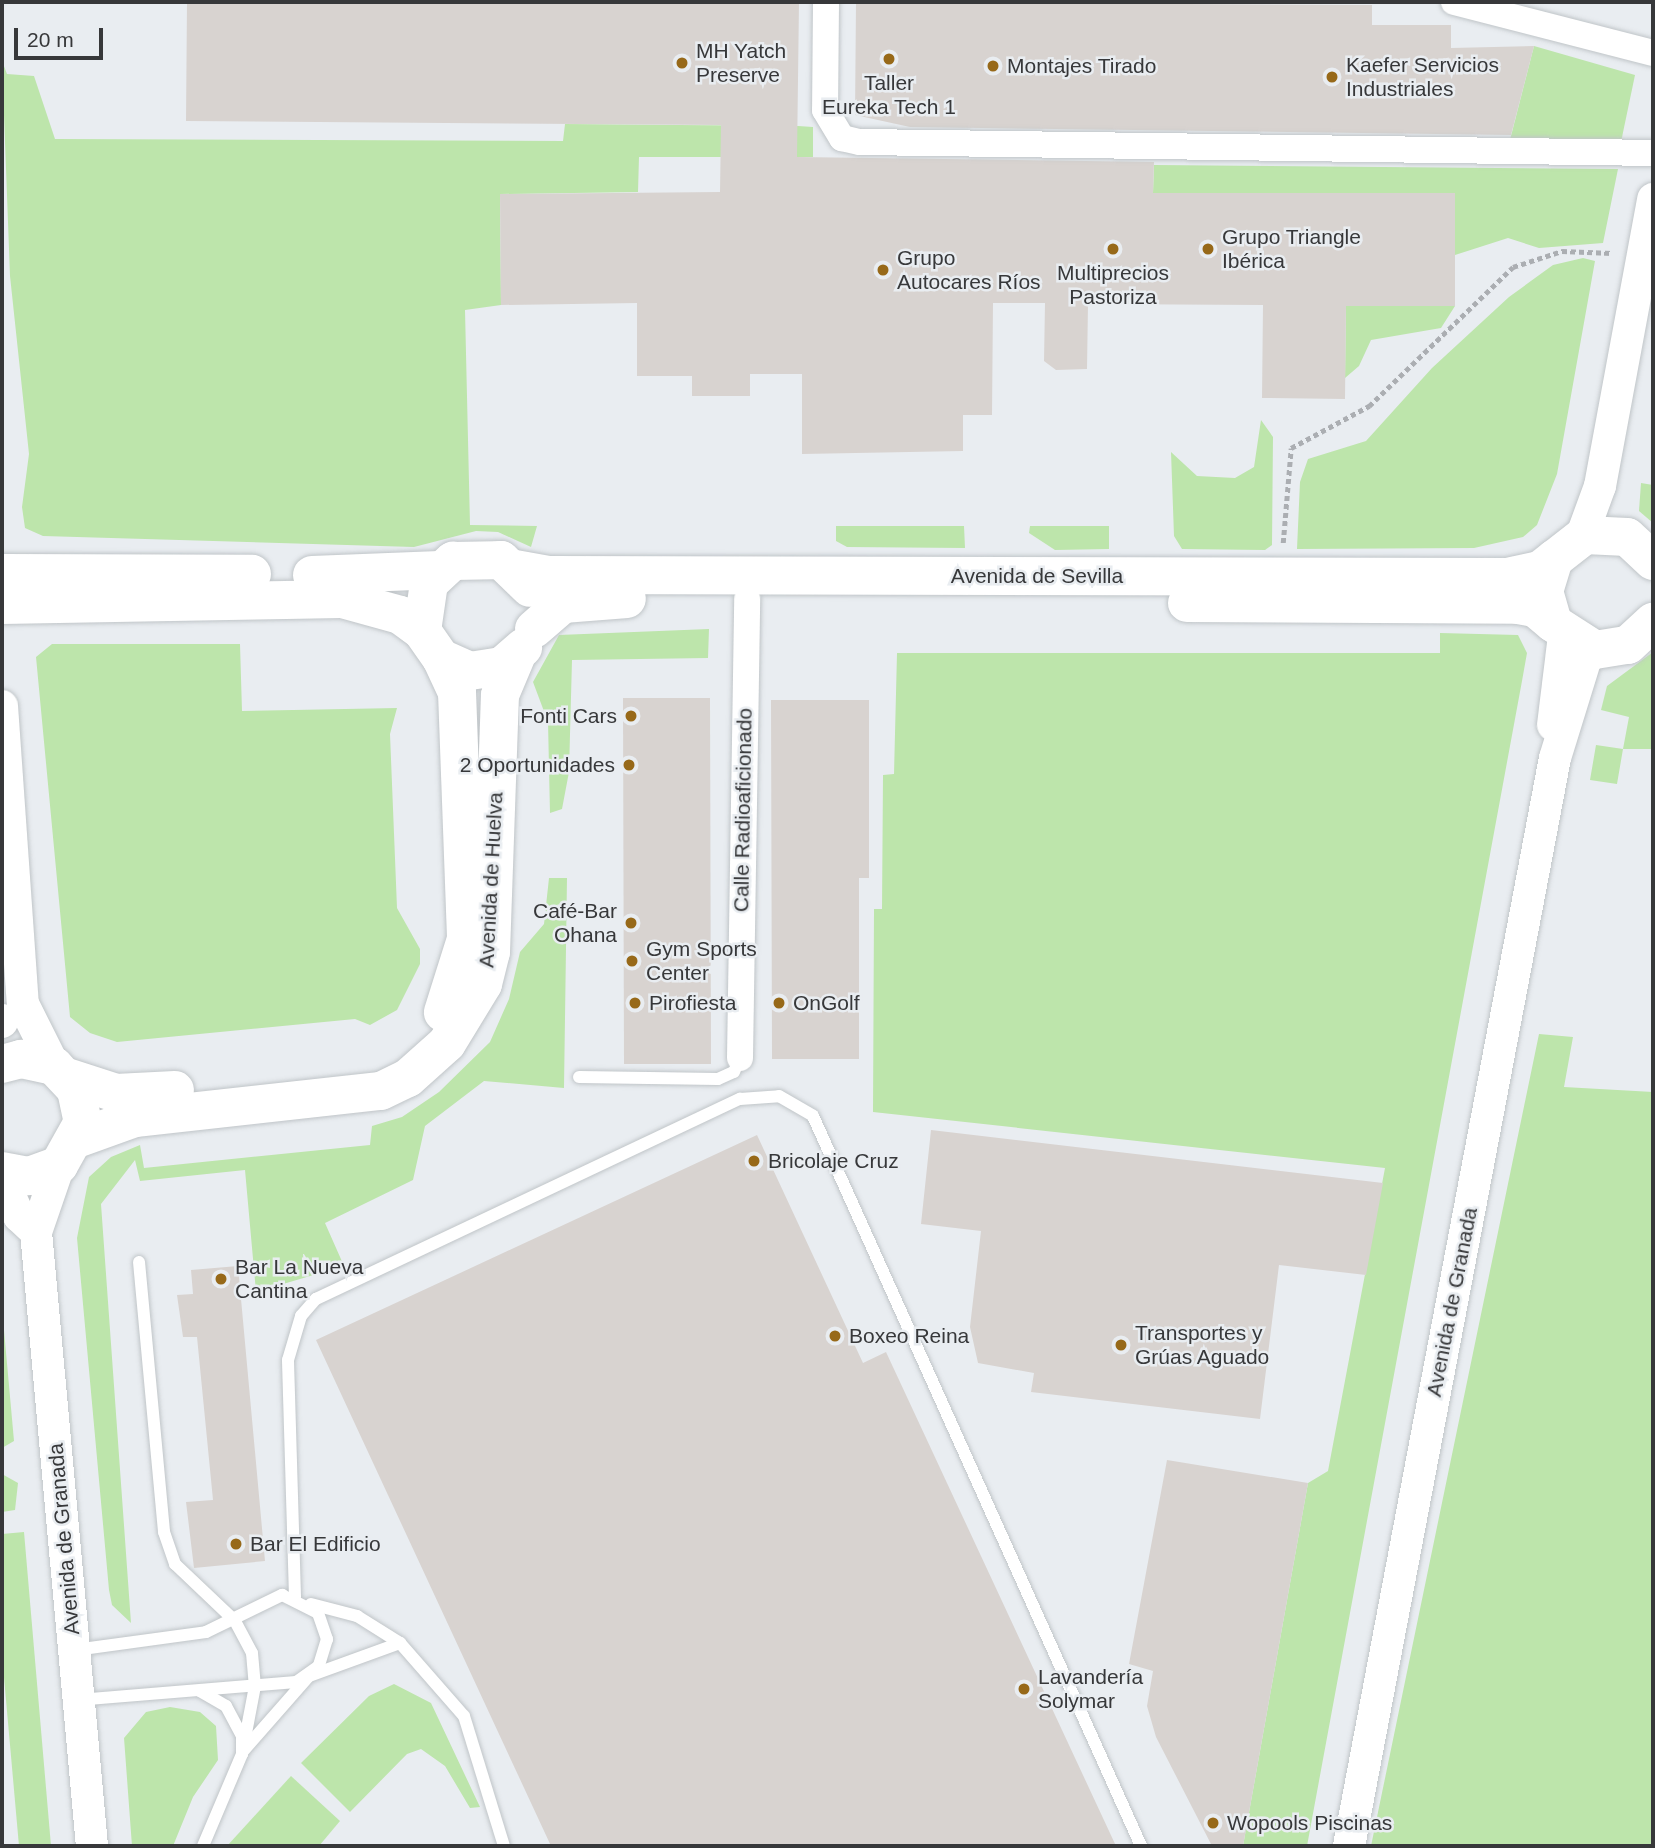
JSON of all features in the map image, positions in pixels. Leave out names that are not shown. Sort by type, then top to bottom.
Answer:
[{"type":"main road","name":"Avenida de Sevilla","points":[[515,569],[548,575],[1507,577],[1540,570],[1583,543]]},
{"type":"main road","points":[[1653,561],[1639,545],[1583,543],[1544,592],[1569,636],[1628,645],[1653,623]]},
{"type":"main road","points":[[2,573],[391,576],[439,570],[485,556],[515,569],[533,596],[525,643],[470,671],[374,605],[342,599],[2,605]]},
{"type":"main road","points":[[432,644],[422,598],[439,570]]},
{"type":"main road","name":"Avenida de Sevilla","points":[[525,643],[563,604],[593,598],[1518,605],[1535,608],[1569,636]]},
{"type":"main road","name":"Avenida de Huelva","points":[[2,1171],[28,1176],[135,1118],[381,1091],[447,1043],[483,984],[491,952],[500,695],[525,643]]},
{"type":"main road","name":"Avenida de Huelva","points":[[2,1064],[21,1059],[60,1071],[90,1089],[133,1094],[347,1076],[392,1059],[429,1028],[456,987],[466,939],[457,692],[432,644]]},
{"type":"main road","points":[[60,1071],[82,1106],[69,1152]]},
{"type":"street","points":[[826,2],[825,110],[842,138],[860,142],[1653,153]]},
{"type":"street","points":[[1454,2],[1653,53]]},
{"type":"street","points":[[1583,543],[1611,499],[1600,486],[1653,199]]},
{"type":"street","name":"Calle Radioaficionado","points":[[740,1058],[747,600]]},
{"type":"street","name":"Avenida de Granada","points":[[1349,1846],[1555,758],[1552,713],[1569,636]]},
{"type":"street","points":[[2,706],[23,1003],[60,1071]]},
{"type":"street","points":[[2,1178],[19,1216],[36,1232],[49,1209],[69,1152]]},
{"type":"street","name":"Avenida de Granada","points":[[36,1232],[92,1846]]},
{"type":"lane","name":"Calle Radioaficionado","points":[[579,1077],[718,1080],[734,1072],[740,1058]]},
{"type":"lane","points":[[295,1597],[288,1360],[301,1316],[316,1299],[740,1099],[779,1096],[813,1116],[1141,1846]]},
{"type":"lane","points":[[139,1262],[164,1532],[175,1564],[235,1621],[252,1653],[255,1686],[242,1754],[204,1846]]},
{"type":"lane","points":[[74,1650],[206,1632],[235,1621],[268,1597],[295,1597],[357,1616],[400,1643],[464,1716],[504,1846]]},
{"type":"lane","points":[[242,1754],[309,1676],[327,1639],[308,1603]]},
{"type":"lane","points":[[78,1700],[255,1686],[309,1676],[400,1643]]},
{"type":"lane","points":[[197,1690],[226,1706],[242,1736],[242,1754]]},
{"type":"path","points":[[1281,576],[1291,448],[1369,406],[1513,267],[1562,251],[1644,255]]},
{"type":"green space","points":[[1534,46],[1635,75],[1621,142],[1510,140]]},
{"type":"green space","points":[[2,61],[7,74],[34,76],[55,139],[563,141],[565,124],[798,126],[813,127],[813,157],[639,157],[638,192],[500,194],[501,305],[465,310],[470,525],[537,526],[531,547],[498,532],[476,531],[414,547],[43,536],[25,528],[22,507],[29,454],[10,276]]},
{"type":"green space","points":[[1154,165],[1618,169],[1603,243],[1539,248],[1508,238],[1455,255],[1455,193],[1153,193]]},
{"type":"green space","points":[[1583,258],[1595,261],[1557,474],[1537,525],[1523,537],[1474,548],[1297,549],[1300,482],[1308,459],[1366,441],[1432,368],[1509,297],[1553,265]]},
{"type":"green space","points":[[1346,306],[1455,306],[1441,328],[1371,340],[1359,366],[1345,378]]},
{"type":"green space","points":[[1261,420],[1273,437],[1272,545],[1265,550],[1182,549],[1174,536],[1171,452],[1197,476],[1235,478],[1254,467]]},
{"type":"green space","points":[[1641,483],[1653,485],[1653,523],[1639,511]]},
{"type":"green space","points":[[836,526],[964,526],[965,548],[847,547],[836,541]]},
{"type":"green space","points":[[1030,526],[1109,526],[1109,549],[1055,550],[1029,533]]},
{"type":"green space","points":[[709,629],[708,658],[572,660],[569,772],[562,809],[550,813],[548,722],[533,682],[559,635]]},
{"type":"green space","points":[[1440,633],[1518,635],[1527,653],[1307,1846],[1243,1846],[1308,1483],[1328,1471],[1385,1168],[873,1112],[874,909],[882,909],[883,775],[894,774],[897,653],[1440,653]]},
{"type":"green space","points":[[52,644],[240,644],[242,711],[397,708],[390,734],[397,908],[420,949],[420,964],[397,1010],[370,1025],[355,1019],[117,1042],[90,1033],[70,1017],[36,657]]},
{"type":"green space","points":[[1653,652],[1653,749],[1623,749],[1629,717],[1601,710],[1607,686]]},
{"type":"green space","points":[[1596,745],[1623,749],[1617,784],[1590,780]]},
{"type":"green space","points":[[549,878],[567,878],[564,1088],[484,1081],[425,1126],[413,1180],[325,1223],[344,1266],[256,1292],[245,1170],[140,1181],[135,1160],[101,1204],[131,1623],[112,1605],[109,1590],[77,1238],[89,1177],[111,1157],[140,1145],[144,1168],[370,1145],[372,1126],[402,1117],[439,1092],[490,1042],[509,999],[520,952],[544,924]]},
{"type":"green space","points":[[1539,1034],[1573,1037],[1564,1087],[1653,1092],[1653,1846],[1371,1846]]},
{"type":"green space","points":[[2,1308],[14,1441],[2,1448]]},
{"type":"green space","points":[[2,1474],[18,1483],[15,1510],[2,1512]]},
{"type":"green space","points":[[24,1532],[51,1846],[19,1846],[2,1655],[2,1534]]},
{"type":"green space","points":[[394,1684],[431,1703],[480,1807],[470,1808],[445,1766],[421,1749],[407,1754],[350,1812],[301,1763],[369,1696]]},
{"type":"green space","points":[[170,1707],[200,1712],[216,1726],[218,1760],[193,1797],[173,1846],[132,1846],[124,1738],[146,1712]]},
{"type":"green space","points":[[291,1776],[340,1821],[319,1846],[227,1846]]},
{"type":"building","points":[[187,2],[799,2],[797,157],[1154,162],[1153,193],[1455,193],[1455,306],[1346,306],[1345,399],[1262,398],[1263,305],[1088,304],[1087,369],[1056,370],[1044,361],[1045,303],[993,303],[992,415],[963,415],[963,451],[802,454],[802,374],[750,374],[750,396],[692,396],[692,376],[637,376],[637,303],[501,305],[500,194],[720,192],[721,125],[186,121]]},
{"type":"building","points":[[856,2],[1372,5],[1372,25],[1451,25],[1451,48],[1534,46],[1511,135],[910,127],[855,115]]},
{"type":"building","points":[[623,698],[710,698],[711,1064],[624,1064]]},
{"type":"building","points":[[771,700],[869,700],[869,878],[859,878],[859,1059],[772,1059]]},
{"type":"building","points":[[931,1130],[1383,1183],[1366,1275],[1279,1265],[1260,1419],[1031,1392],[1034,1373],[978,1363],[970,1327],[981,1231],[921,1224]]},
{"type":"building","points":[[757,1135],[863,1363],[886,1352],[1116,1846],[551,1846],[316,1340]]},
{"type":"building","points":[[238,1266],[265,1561],[194,1568],[186,1502],[213,1500],[197,1337],[183,1337],[177,1295],[193,1294],[191,1270]]},
{"type":"building","points":[[1167,1460],[1308,1483],[1243,1846],[1212,1846],[1156,1737],[1147,1706],[1153,1671],[1129,1664]]},
{"type":"place","name":"Taller Eureka Tech 1","points":[[889,59]]},
{"type":"place","name":"MH Yatch Preserve","points":[[682,63]]},
{"type":"place","name":"Montajes Tirado","points":[[993,66]]},
{"type":"place","name":"Kaefer Servicios Industriales","points":[[1332,77]]},
{"type":"place","name":"Multiprecios Pastoriza","points":[[1113,249]]},
{"type":"place","name":"Grupo Triangle Ibérica","points":[[1208,249]]},
{"type":"place","name":"Grupo Autocares Ríos","points":[[883,270]]},
{"type":"place","name":"Fonti Cars","points":[[631,716]]},
{"type":"place","name":"2 Oportunidades","points":[[629,765]]},
{"type":"place","name":"Café-Bar Ohana","points":[[631,923]]},
{"type":"place","name":"Gym Sports Center","points":[[632,961]]},
{"type":"place","name":"Pirofiesta","points":[[635,1003]]},
{"type":"place","name":"OnGolf","points":[[779,1003]]},
{"type":"place","name":"Bricolaje Cruz","points":[[754,1161]]},
{"type":"place","name":"Bar La Nueva Cantina","points":[[221,1279]]},
{"type":"place","name":"Boxeo Reina","points":[[835,1336]]},
{"type":"place","name":"Transportes y Grúas Aguado","points":[[1121,1345]]},
{"type":"place","name":"Bar El Edificio","points":[[236,1544]]},
{"type":"place","name":"Lavandería Solymar","points":[[1024,1689]]},
{"type":"place","name":"Wopools Piscinas","points":[[1213,1823]]}]
